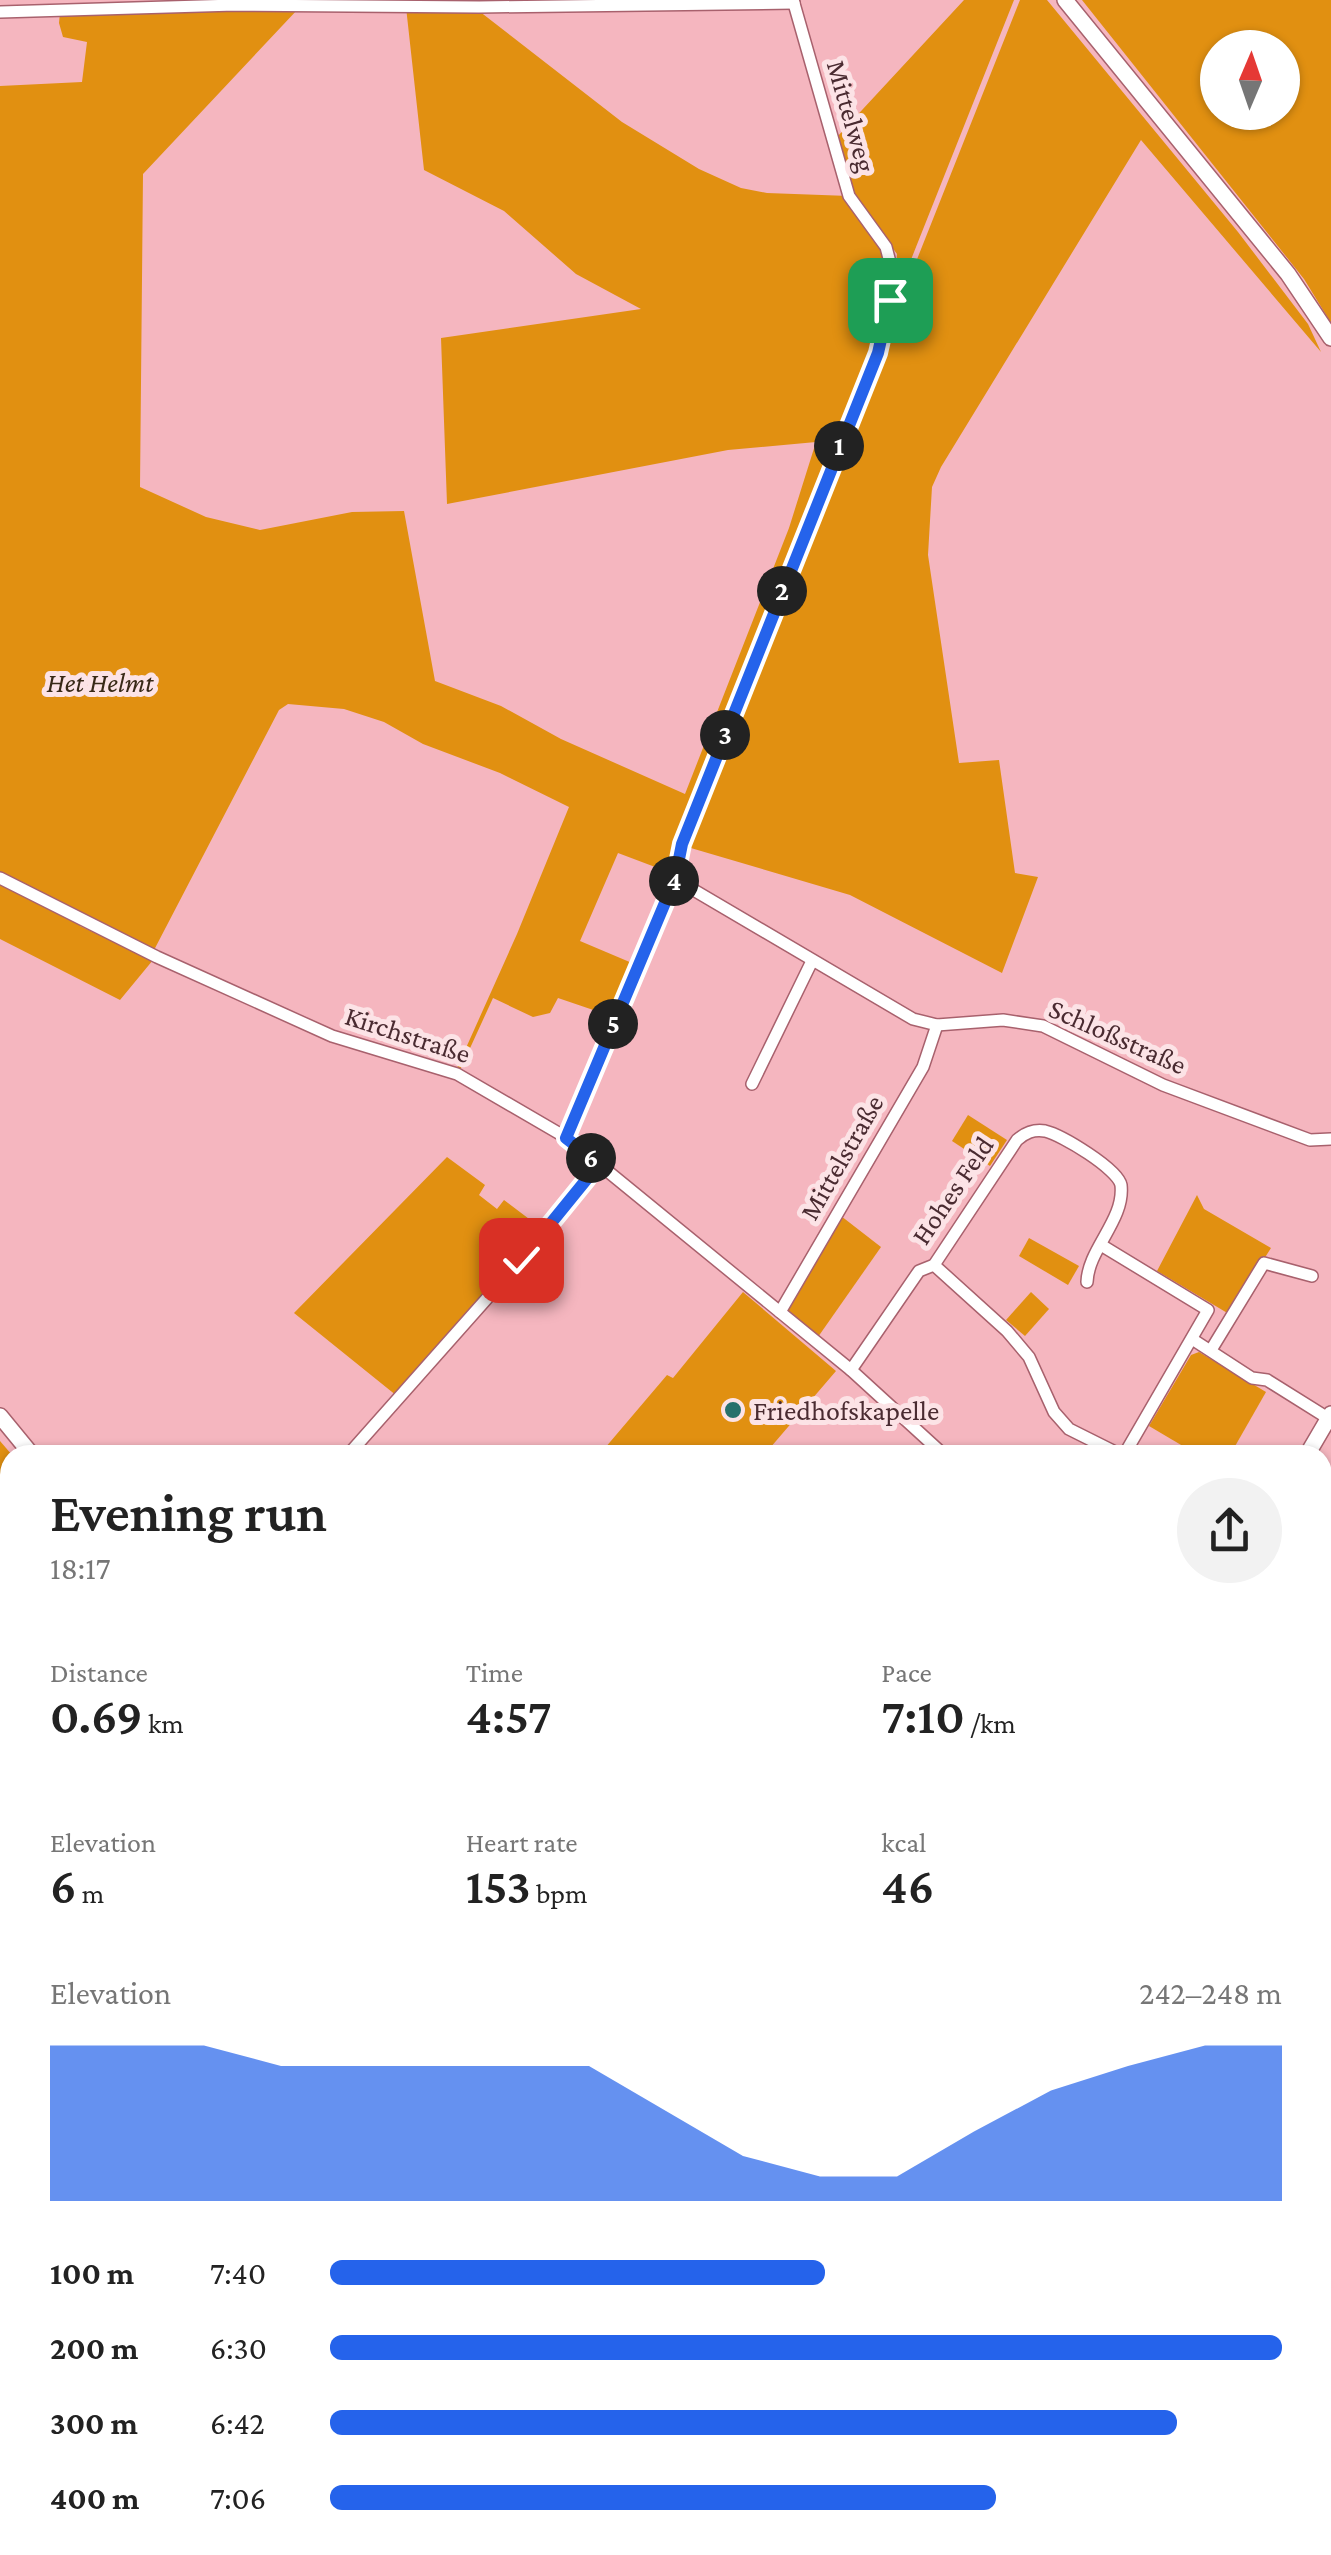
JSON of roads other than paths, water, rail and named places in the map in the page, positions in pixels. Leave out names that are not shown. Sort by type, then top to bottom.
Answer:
[{"type":"street","points":[[1065,0],[1288,274],[1331,338]]},
{"type":"street","points":[[0,12],[235,5],[479,7],[794,2]]},
{"type":"street","name":"Mittelweg","points":[[566,1138],[675,879],[682,844],[878,353],[890,300],[891,266],[886,246],[849,196],[794,2]]},
{"type":"street","name":"Kirchstraße","points":[[0,878],[157,957],[332,1036],[457,1074],[566,1138],[850,1370],[933,1445]]},
{"type":"street","name":"Schloßstraße","points":[[675,879],[913,1019],[937,1025],[1003,1020],[1043,1026],[1163,1085],[1310,1140],[1331,1139]]},
{"type":"street","points":[[752,1084],[812,962]]},
{"type":"street","name":"Mittelstraße","points":[[780,1312],[924,1067],[937,1025]]},
{"type":"street","name":"Hohes Feld","points":[[850,1370],[919,1271],[934,1265],[1016,1140],[1026,1132],[1043,1131],[1056,1136],[1112,1169],[1118,1178],[1120,1198],[1087,1271],[1087,1282]]},
{"type":"street","points":[[357,1445],[521,1260],[599,1164]]},
{"type":"street","points":[[1101,1246],[1208,1310],[1129,1445]]},
{"type":"street","points":[[1211,1350],[1264,1263],[1312,1276]]},
{"type":"street","points":[[934,1265],[1007,1331],[1029,1357],[1054,1412],[1069,1429],[1102,1445]]},
{"type":"street","points":[[1192,1340],[1252,1378],[1268,1380],[1330,1418],[1314,1445]]},
{"type":"street","points":[[0,1416],[24,1445]]},
{"type":"place","name":"Friedhofskapelle","points":[[733,1410]]},
{"type":"park label","name":"Het Helmt","points":[[100,682]]}]
